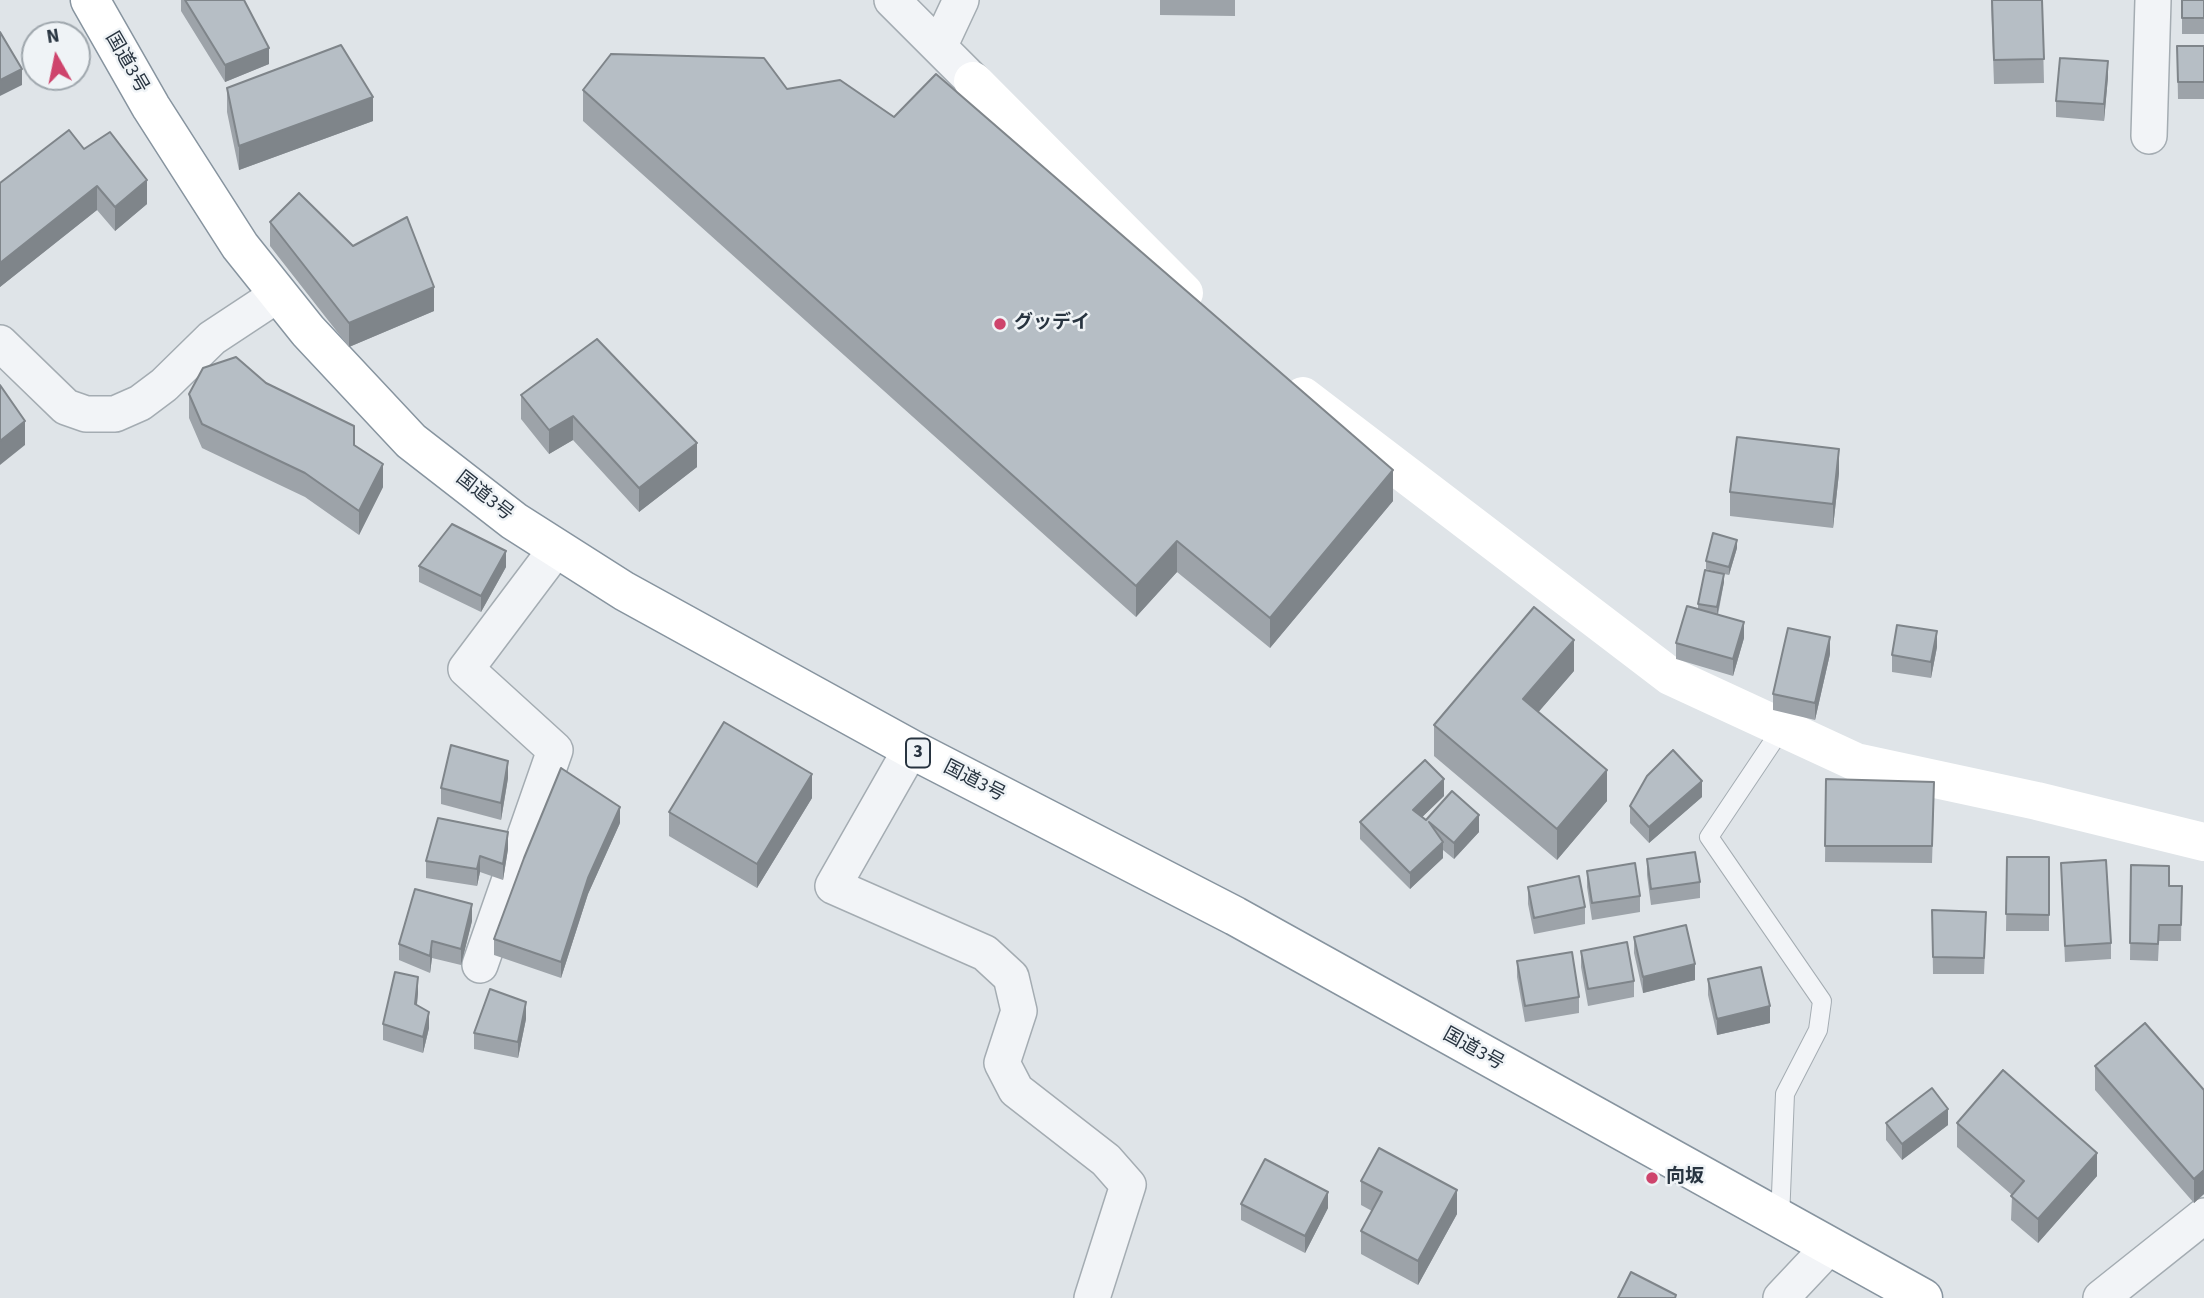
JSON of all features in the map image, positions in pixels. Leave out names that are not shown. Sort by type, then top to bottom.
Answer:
[{"type":"main road","name":"国道3号","points":[[90,0],[151,107],[240,246],[307,331],[411,441],[514,521],[624,591],[911,749],[1235,916],[1923,1298]]},
{"type":"main road","points":[[973,81],[1212,322]]},
{"type":"main road","points":[[1275,374],[1670,676],[1856,762],[2037,801],[2204,842]]},
{"type":"street","points":[[892,0],[973,81]]},
{"type":"street","points":[[939,47],[961,0]]},
{"type":"street","points":[[2148,136],[2153,0]]},
{"type":"street","points":[[0,343],[66,407],[86,414],[115,414],[140,403],[164,385],[212,338],[277,293]]},
{"type":"street","points":[[480,965],[555,750],[466,669],[557,548]]},
{"type":"street","points":[[911,749],[833,886],[985,953],[1010,977],[1019,1011],[1002,1063],[1016,1090],[1105,1160],[1128,1185],[1092,1298]]},
{"type":"street","points":[[2101,1298],[2204,1216]]},
{"type":"street","points":[[1781,1298],[1829,1246]]},
{"type":"lane","points":[[1780,1219],[1785,1094],[1818,1030],[1822,1001],[1709,837],[1782,728]]},
{"type":"building","points":[[185,0],[244,0],[269,48],[225,65]]},
{"type":"building","points":[[1992,0],[2042,0],[2044,59],[1994,60]]},
{"type":"building","points":[[2182,0],[2204,0],[2204,18],[2182,18]]},
{"type":"building","points":[[0,32],[21,70],[0,80]]},
{"type":"building","points":[[341,45],[373,97],[239,146],[227,88]]},
{"type":"building","points":[[2177,46],[2204,46],[2204,82],[2178,82]]},
{"type":"building","name":"グッデイ","points":[[611,54],[764,58],[787,89],[840,80],[894,117],[936,74],[1393,470],[1270,618],[1177,541],[1136,586],[583,90]]},
{"type":"building","points":[[2060,58],[2108,61],[2104,104],[2056,101]]},
{"type":"building","points":[[69,130],[84,149],[110,132],[147,180],[115,207],[97,186],[0,263],[0,183]]},
{"type":"building","points":[[299,193],[353,246],[407,217],[434,287],[349,323],[270,222]]},
{"type":"building","points":[[597,339],[697,443],[639,488],[573,416],[549,430],[521,395]]},
{"type":"building","points":[[236,357],[266,383],[354,426],[354,445],[383,464],[359,511],[305,473],[202,424],[189,394],[203,368]]},
{"type":"building","points":[[0,385],[25,421],[0,441]]},
{"type":"building","points":[[1737,437],[1839,449],[1833,504],[1730,492]]},
{"type":"building","points":[[452,524],[506,551],[481,596],[419,566]]},
{"type":"building","points":[[1713,533],[1737,540],[1729,567],[1706,561]]},
{"type":"building","points":[[1705,570],[1724,574],[1717,607],[1698,604]]},
{"type":"building","points":[[1687,606],[1744,622],[1733,659],[1676,643]]},
{"type":"building","points":[[1534,607],[1574,640],[1523,699],[1607,770],[1557,829],[1434,725]]},
{"type":"building","points":[[1897,625],[1937,631],[1931,662],[1892,655]]},
{"type":"building","points":[[1788,628],[1830,637],[1815,703],[1773,694]]},
{"type":"building","points":[[724,722],[812,774],[757,864],[669,812]]},
{"type":"building","points":[[451,745],[508,761],[501,803],[441,788]]},
{"type":"building","points":[[1673,750],[1702,781],[1649,827],[1630,806],[1647,776]]},
{"type":"building","points":[[1425,760],[1444,779],[1413,810],[1426,820],[1452,791],[1479,815],[1454,843],[1429,822],[1443,842],[1410,873],[1360,822]]},
{"type":"building","points":[[561,768],[620,807],[588,878],[561,962],[494,939]]},
{"type":"building","points":[[1826,779],[1934,782],[1932,846],[1825,846]]},
{"type":"building","points":[[438,818],[508,832],[503,864],[480,856],[477,869],[426,861]]},
{"type":"building","points":[[1695,852],[1700,882],[1651,889],[1647,859]]},
{"type":"building","points":[[2007,857],[2049,857],[2049,915],[2006,914]]},
{"type":"building","points":[[2106,860],[2111,943],[2065,946],[2061,863]]},
{"type":"building","points":[[1635,863],[1640,896],[1592,903],[1587,871]]},
{"type":"building","points":[[2131,865],[2169,866],[2169,886],[2182,886],[2181,925],[2159,925],[2158,944],[2130,943]]},
{"type":"building","points":[[1579,876],[1585,907],[1534,918],[1528,887]]},
{"type":"building","points":[[415,889],[472,904],[461,949],[432,941],[430,956],[399,944]]},
{"type":"building","points":[[1932,910],[1986,912],[1984,958],[1933,957]]},
{"type":"building","points":[[1686,925],[1695,964],[1643,977],[1634,937]]},
{"type":"building","points":[[1627,942],[1634,981],[1588,989],[1581,951]]},
{"type":"building","points":[[1572,952],[1579,997],[1525,1006],[1517,961]]},
{"type":"building","points":[[1761,967],[1770,1006],[1717,1019],[1708,979]]},
{"type":"building","points":[[395,972],[418,977],[415,1004],[429,1012],[423,1037],[383,1024]]},
{"type":"building","points":[[490,989],[526,1002],[518,1042],[474,1033]]},
{"type":"building","points":[[2145,1023],[2204,1090],[2204,1170],[2194,1179],[2095,1066]]},
{"type":"building","points":[[2003,1070],[2097,1153],[2038,1219],[2011,1196],[2024,1181],[1957,1123]]},
{"type":"building","points":[[1932,1088],[1948,1109],[1902,1144],[1886,1123]]},
{"type":"building","points":[[1379,1148],[1457,1190],[1418,1261],[1361,1231],[1382,1192],[1361,1181]]},
{"type":"building","points":[[1265,1159],[1328,1192],[1305,1236],[1241,1204]]},
{"type":"building","points":[[1631,1272],[1676,1295],[1675,1298],[1618,1298]]},
{"type":"place","name":"グッデイ","points":[[1000,324]]},
{"type":"place","name":"向坂","points":[[1652,1178]]}]
